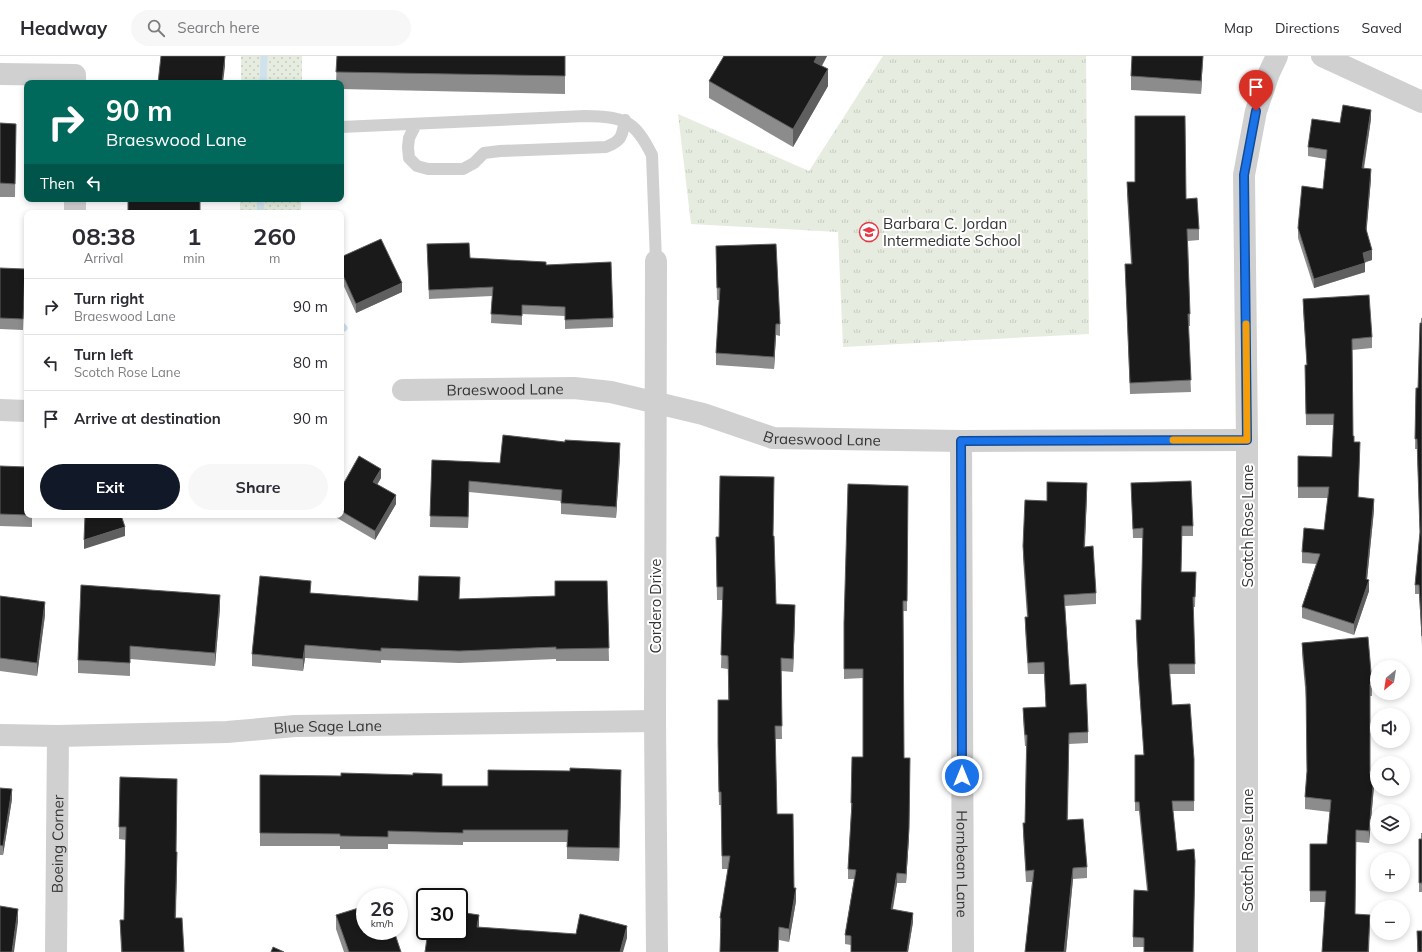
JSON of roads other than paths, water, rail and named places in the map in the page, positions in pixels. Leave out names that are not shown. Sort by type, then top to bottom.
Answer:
[{"type":"street","name":"Scotch Rose Lane","points":[[1247,952],[1247,440],[1244,175],[1256,111],[1268,73],[1277,56]]},
{"type":"street","points":[[1322,56],[1422,102]]},
{"type":"street","points":[[0,74],[75,79]]},
{"type":"street","name":"Cordero Drive","points":[[656,261],[655,403],[657,952]]},
{"type":"street","name":"Braeswood Lane","points":[[404,390],[574,388],[611,392],[702,414],[773,438],[961,441],[1247,440]]},
{"type":"street","points":[[0,410],[24,411]]},
{"type":"street","name":"Hornbean Lane","points":[[961,441],[963,952]]},
{"type":"street","name":"Blue Sage Lane","points":[[0,735],[58,736],[227,732],[296,726],[656,721]]},
{"type":"street","name":"Boeing Corner","points":[[56,952],[58,736]]},
{"type":"lane","points":[[344,127],[585,116],[612,116],[625,120],[644,140],[652,155],[656,261]]},
{"type":"lane","points":[[416,124],[409,138],[408,147],[410,158],[417,166],[428,169],[463,169],[474,163],[484,153],[489,152],[606,147],[616,144],[620,139],[625,120]]},
{"type":"waterway","points":[[263,80],[264,56]]},
{"type":"waterway","points":[[260,202],[261,210]]},
{"type":"place","name":"Barbara C. Jordan Intermediate School","points":[[869,232]]}]
